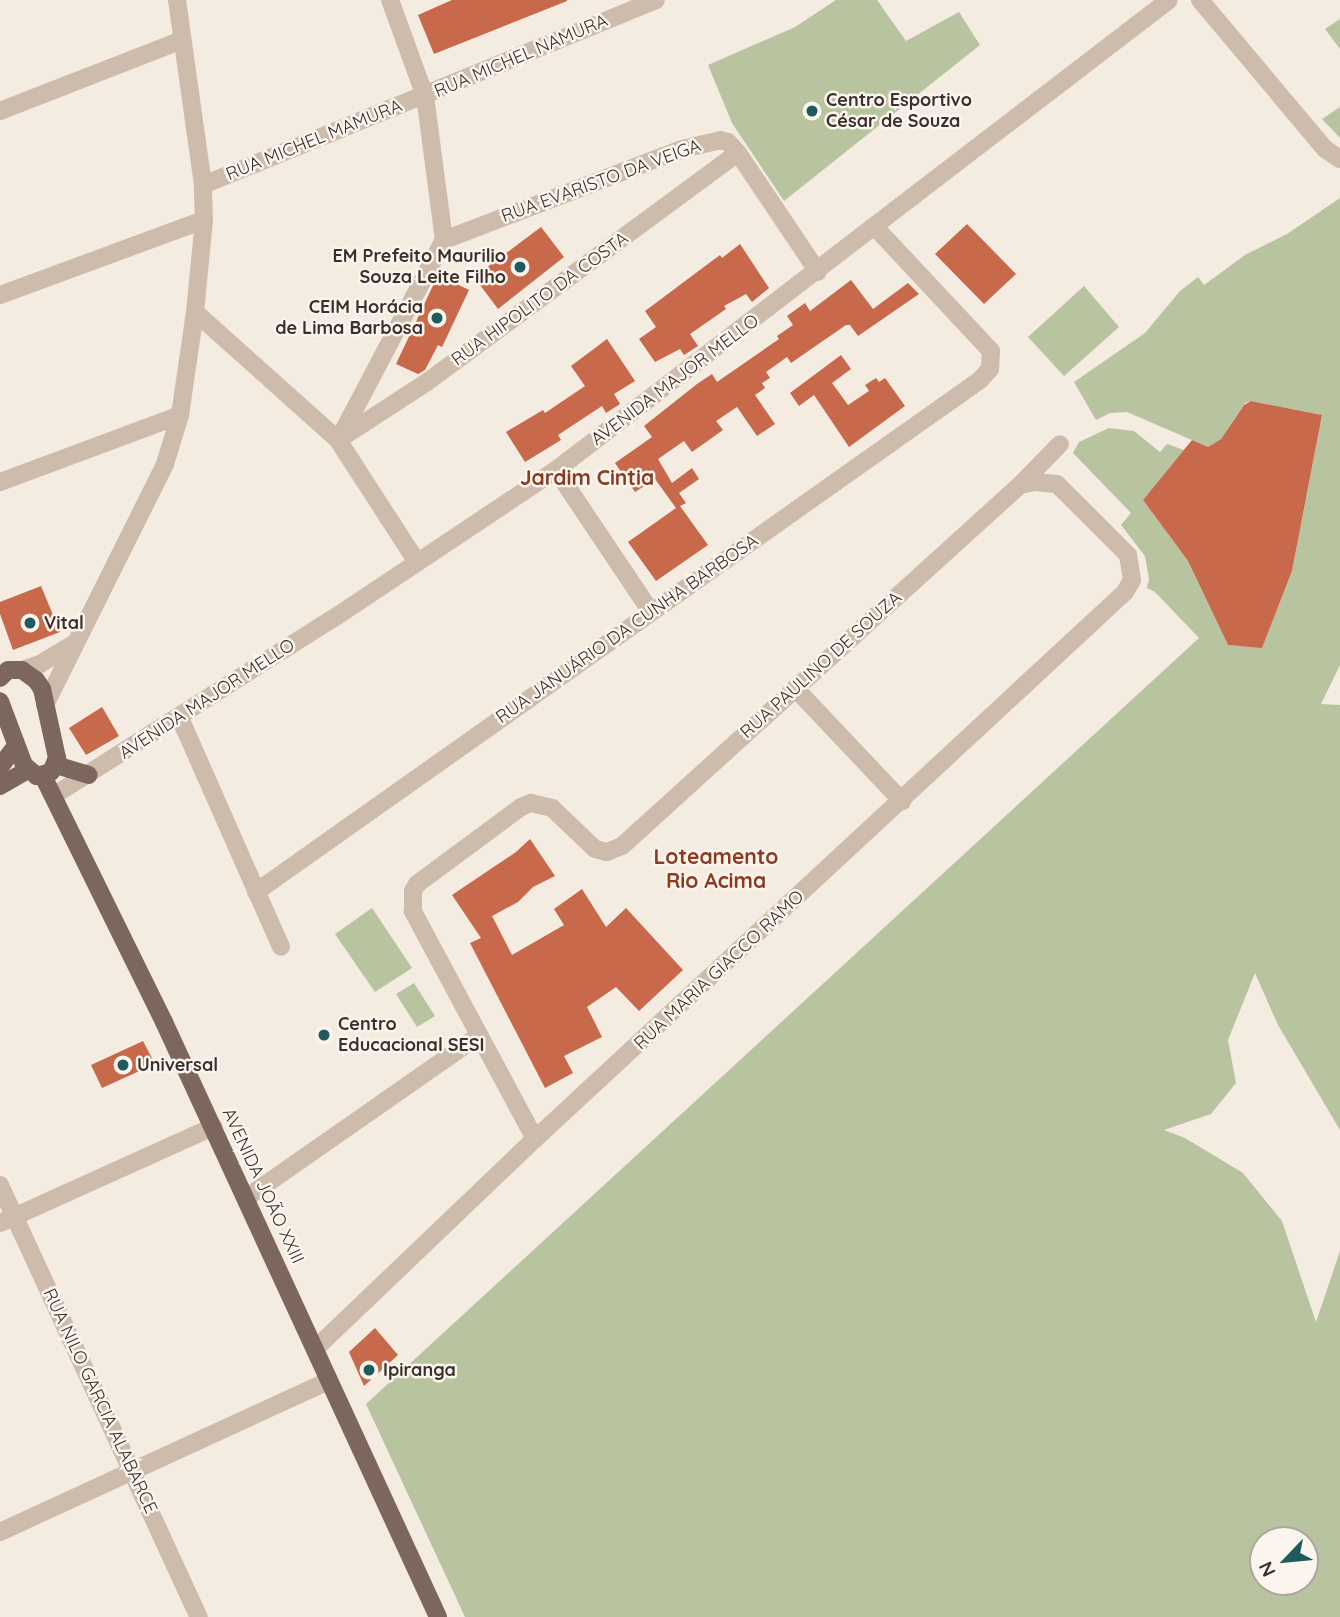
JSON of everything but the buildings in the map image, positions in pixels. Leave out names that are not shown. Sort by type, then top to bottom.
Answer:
[{"type":"main road","points":[[1,672],[22,670]]},
{"type":"main road","name":"AVENIDA JOÃO XXIII","points":[[22,670],[36,680],[56,751],[42,770]]},
{"type":"main road","name":"AVENIDA JOÃO XXIII","points":[[0,701],[16,746],[42,770],[213,1127],[435,1616]]},
{"type":"main road","points":[[0,767],[16,746]]},
{"type":"main road","points":[[0,786],[42,770],[88,775]]},
{"type":"street","points":[[338,440],[444,240],[425,96],[390,0]]},
{"type":"street","name":"RUA MICHEL NAMURA","points":[[425,96],[656,0]]},
{"type":"street","name":"AVENIDA MAJOR MELLO","points":[[53,796],[180,718],[556,470],[818,272],[1068,74],[1169,0]]},
{"type":"street","points":[[1200,0],[1325,149],[1338,158]]},
{"type":"street","points":[[45,705],[165,464],[180,415],[195,312],[204,220],[204,185],[182,40],[181,2]]},
{"type":"street","points":[[0,111],[182,40]]},
{"type":"street","name":"RUA MICHEL MAMURA","points":[[204,185],[425,96]]},
{"type":"street","name":"RUA EVARISTO DA VEIGA","points":[[444,240],[702,143],[720,140],[728,142],[738,153]]},
{"type":"street","points":[[738,153],[818,272]]},
{"type":"street","name":"RUA HIPOLITO DA COSTA","points":[[338,440],[427,382],[738,153]]},
{"type":"street","points":[[0,295],[204,220]]},
{"type":"street","name":"RUA JANUÁRIO DA CUNHA BARBOSA","points":[[256,892],[980,380],[990,369],[991,351],[875,227]]},
{"type":"street","points":[[195,312],[338,440],[417,562]]},
{"type":"street","points":[[0,482],[180,415]]},
{"type":"street","name":"RUA PAULINO DE SOUZA","points":[[478,1036],[413,911],[413,891],[417,884],[521,807],[531,803],[552,808],[595,849],[607,852],[622,846],[1020,485],[1060,444],[1056,456],[1057,484]]},
{"type":"street","points":[[556,470],[651,612]]},
{"type":"street","points":[[1020,485],[1034,482],[1057,484]]},
{"type":"street","name":"RUA MARIA GIACCO RAMO","points":[[315,1349],[534,1139],[1125,592],[1132,580],[1128,555],[1057,484]]},
{"type":"street","points":[[22,670],[40,664],[75,643]]},
{"type":"street","points":[[795,688],[902,801]]},
{"type":"street","points":[[180,718],[281,947]]},
{"type":"street","points":[[246,1198],[478,1036],[534,1139]]},
{"type":"street","points":[[7,1220],[213,1127]]},
{"type":"street","name":"RUA NILO GARCIA ALABARCE","points":[[0,1185],[7,1220],[134,1471],[199,1617]]},
{"type":"street","points":[[0,1532],[329,1381]]},
{"type":"green space","name":"Centro Esportivo César de Souza","points":[[836,0],[877,0],[906,41],[959,12],[980,45],[784,201],[732,123],[708,65],[795,27]]},
{"type":"green space","points":[[1340,19],[1340,49],[1325,29]]},
{"type":"green space","points":[[1340,107],[1340,138],[1322,119]]},
{"type":"green space","points":[[1340,198],[1340,665],[1321,704],[1340,705],[1340,1130],[1278,1025],[1255,973],[1228,1040],[1236,1083],[1211,1114],[1164,1130],[1185,1138],[1243,1173],[1282,1221],[1316,1322],[1340,1251],[1340,1617],[465,1617],[366,1404],[1199,638],[1155,592],[1147,588],[1149,579],[1145,556],[1121,525],[1131,513],[1073,453],[1079,442],[1109,428],[1134,431],[1160,452],[1167,444],[1184,450],[1143,500],[1188,561],[1228,645],[1262,647],[1292,571],[1322,415],[1251,401],[1245,403],[1221,439],[1208,447],[1127,412],[1110,413],[1096,420],[1074,382],[1145,333],[1180,291],[1198,277],[1204,285],[1245,255],[1287,234]]},
{"type":"green space","points":[[1084,286],[1119,327],[1064,376],[1028,337]]},
{"type":"green space","points":[[372,908],[412,968],[375,992],[335,934]]},
{"type":"green space","points":[[414,983],[435,1016],[417,1027],[396,994]]},
{"type":"place","name":"Centro Esportivo César de Souza","points":[[812,111]]},
{"type":"place","name":"EM Prefeito Maurilio Souza Leite Filho","points":[[520,267]]},
{"type":"place","name":"CEIM Horácia de Lima Barbosa","points":[[437,318]]},
{"type":"place","name":"Vital","points":[[30,623]]},
{"type":"place","name":"Centro Educacional SESI","points":[[324,1035]]},
{"type":"place","name":"Universal","points":[[123,1065]]},
{"type":"place","name":"Ipiranga","points":[[369,1370]]},
{"type":"district","name":"Jardim Cintia","points":[[587,477]]},
{"type":"district","name":"Loteamento Rio Acima","points":[[716,868]]}]
